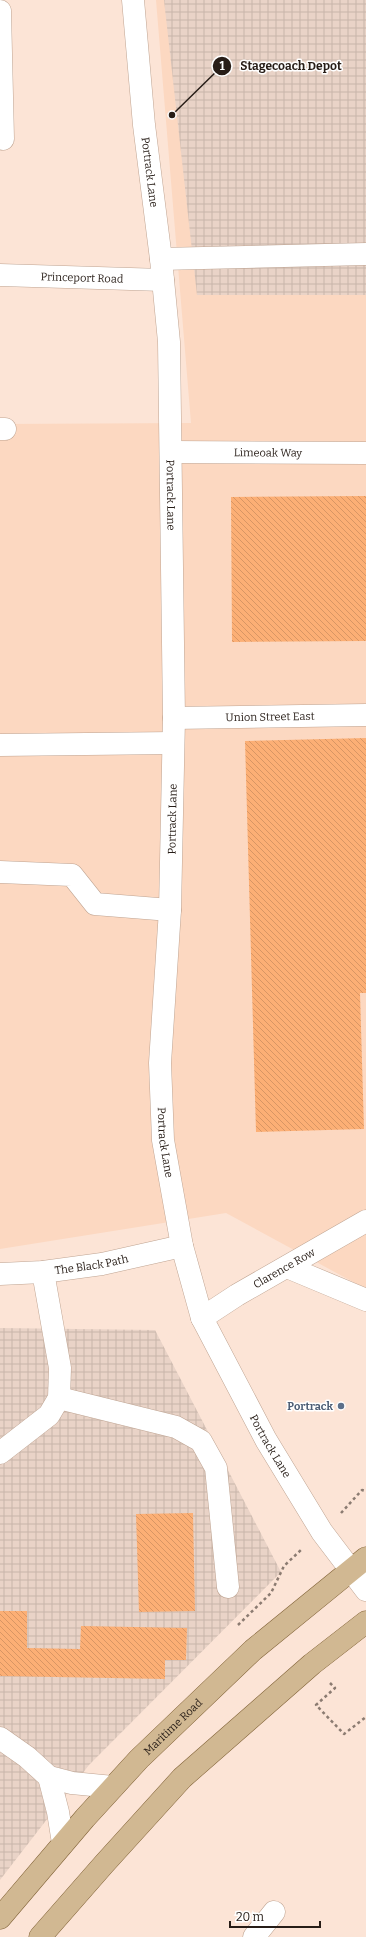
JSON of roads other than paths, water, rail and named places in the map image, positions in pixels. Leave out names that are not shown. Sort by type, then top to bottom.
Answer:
[{"type":"main road","name":"Maritime Road","points":[[0,1918],[63,1843],[139,1759],[252,1650],[358,1564]]},
{"type":"main road","points":[[40,1937],[182,1778],[312,1664],[366,1622]]},
{"type":"street","name":"Portrack Lane","points":[[133,0],[146,147],[162,269],[168,342],[171,452],[174,718],[170,910],[160,1063],[164,1140],[182,1246],[202,1318],[266,1440],[322,1532],[358,1564],[366,1590]]},
{"type":"street","points":[[0,11],[3,139]]},
{"type":"street","name":"Princeport Road","points":[[0,275],[162,269],[366,254]]},
{"type":"street","name":"Limeoak Way","points":[[171,452],[366,454]]},
{"type":"street","name":"Union Street East","points":[[174,718],[366,715]]},
{"type":"street","points":[[0,745],[173,743]]},
{"type":"street","points":[[0,872],[72,875],[95,904],[170,910]]},
{"type":"street","name":"Clarence Row","points":[[202,1318],[366,1221]]},
{"type":"street","name":"The Black Path","points":[[0,1274],[43,1272],[102,1264],[182,1246]]},
{"type":"street","points":[[287,1267],[366,1300]]},
{"type":"street","points":[[0,1453],[49,1415],[59,1398],[60,1368],[43,1272]]},
{"type":"street","points":[[59,1398],[176,1427],[201,1441],[216,1468],[228,1587]]},
{"type":"street","points":[[0,1738],[27,1757],[48,1777],[72,1783],[114,1787]]},
{"type":"street","points":[[48,1777],[58,1812],[63,1843]]},
{"type":"street","points":[[254,1937],[274,1912]]},
{"type":"place","name":"Stagecoach Depot","points":[[172,115]]},
{"type":"place","name":"Portrack","points":[[341,1406]]}]
